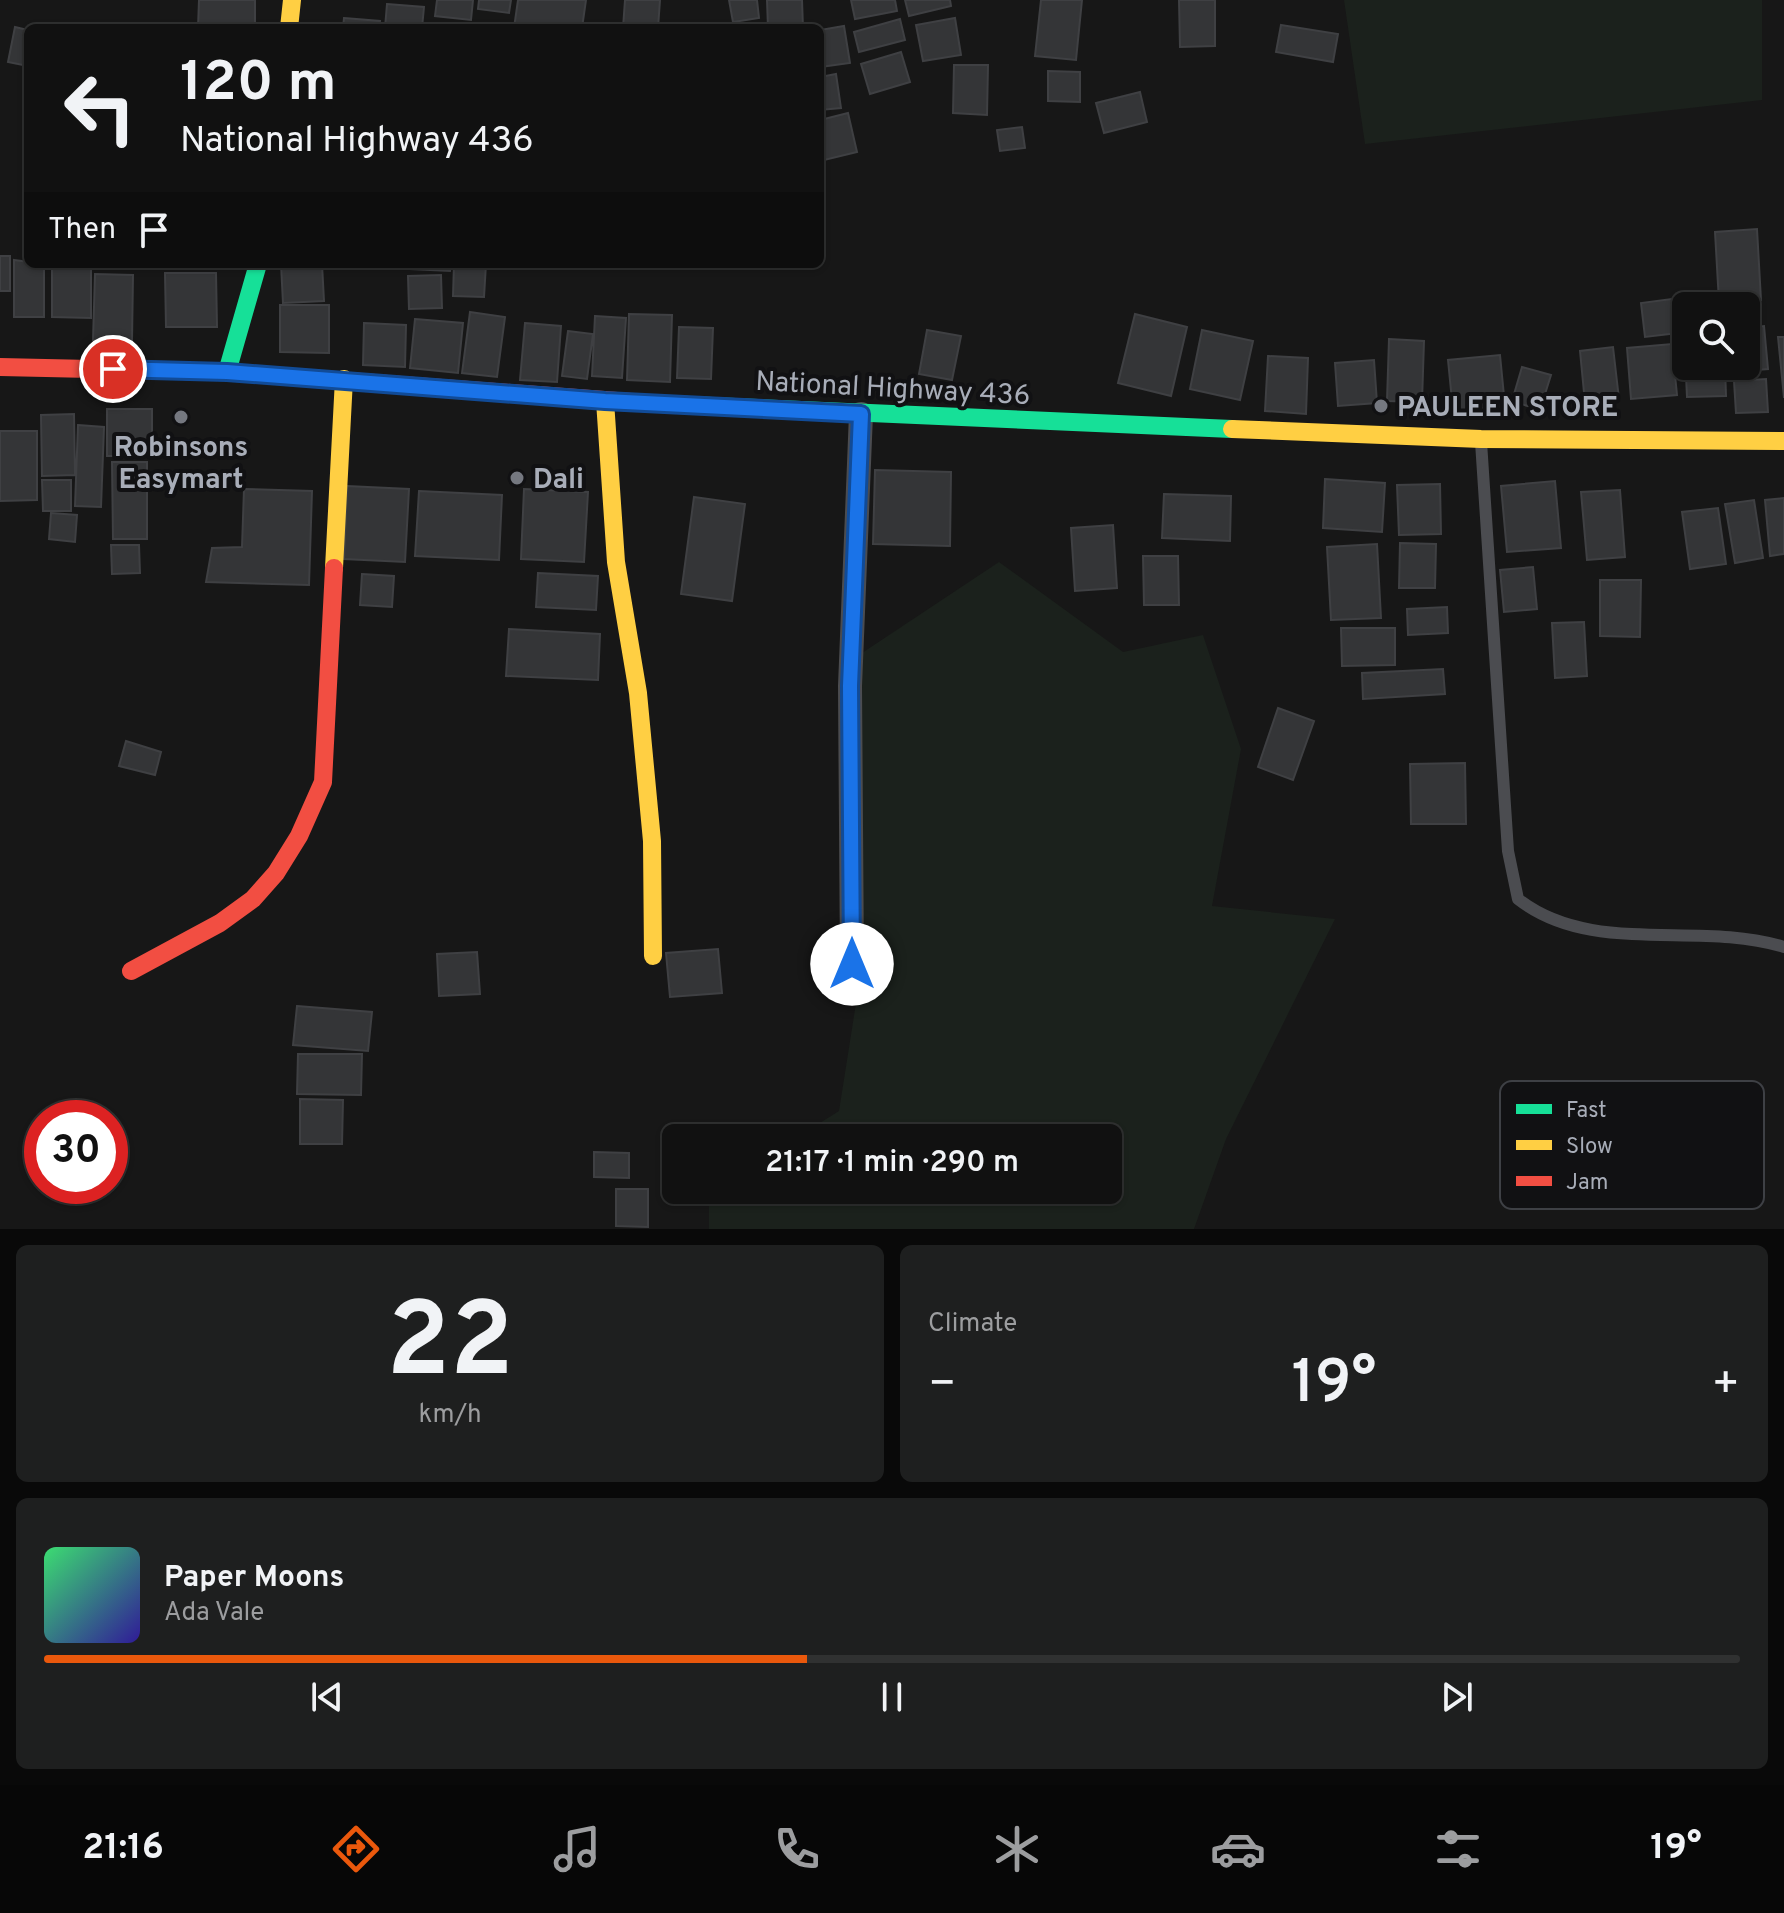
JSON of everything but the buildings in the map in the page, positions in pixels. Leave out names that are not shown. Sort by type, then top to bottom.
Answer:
[{"type":"main road","points":[[289,24],[292,0]]},
{"type":"main road","points":[[227,372],[257,268]]},
{"type":"main road","name":"National Highway 436","points":[[0,367],[227,372],[605,401],[861,414],[1481,439],[1784,441]]},
{"type":"main road","points":[[131,971],[219,923],[266,887],[299,838],[323,782],[344,379]]},
{"type":"main road","points":[[605,401],[616,562],[638,693],[652,841],[653,956]]},
{"type":"street","points":[[852,964],[850,686],[861,414]]},
{"type":"lane","points":[[1481,439],[1508,851],[1518,899],[1541,917],[1582,930],[1736,935],[1784,947]]},
{"type":"shaded area","points":[[1344,0],[1762,0],[1762,100],[1365,144]]},
{"type":"shaded area","points":[[999,562],[1123,652],[1203,635],[1241,749],[1212,906],[1335,919],[1226,1139],[1194,1229],[709,1229],[709,1204],[1122,1204],[1122,1124],[818,1124],[839,1111],[862,965],[859,655]]},
{"type":"traffic: fast","points":[[227,372],[257,268]]},
{"type":"traffic: fast","points":[[644,403],[1232,429]]},
{"type":"traffic: slow","points":[[289,24],[292,0]]},
{"type":"traffic: slow","points":[[334,568],[344,379]]},
{"type":"traffic: slow","points":[[605,401],[616,562],[638,693],[652,841],[653,956]]},
{"type":"traffic: slow","points":[[1232,429],[1481,439],[1784,441]]},
{"type":"traffic: jam","points":[[0,367],[227,372],[644,403]]},
{"type":"traffic: jam","points":[[131,971],[220,923],[253,899],[276,873],[299,836],[323,782],[334,568]]},
{"type":"place","name":"PAULEEN STORE","points":[[1381,406]]},
{"type":"place","name":"Robinsons Easymart","points":[[181,417]]},
{"type":"place","name":"Dali","points":[[517,478]]},
{"type":"route","points":[[113,369],[344,379],[605,401],[861,414],[850,686],[852,964]]}]
